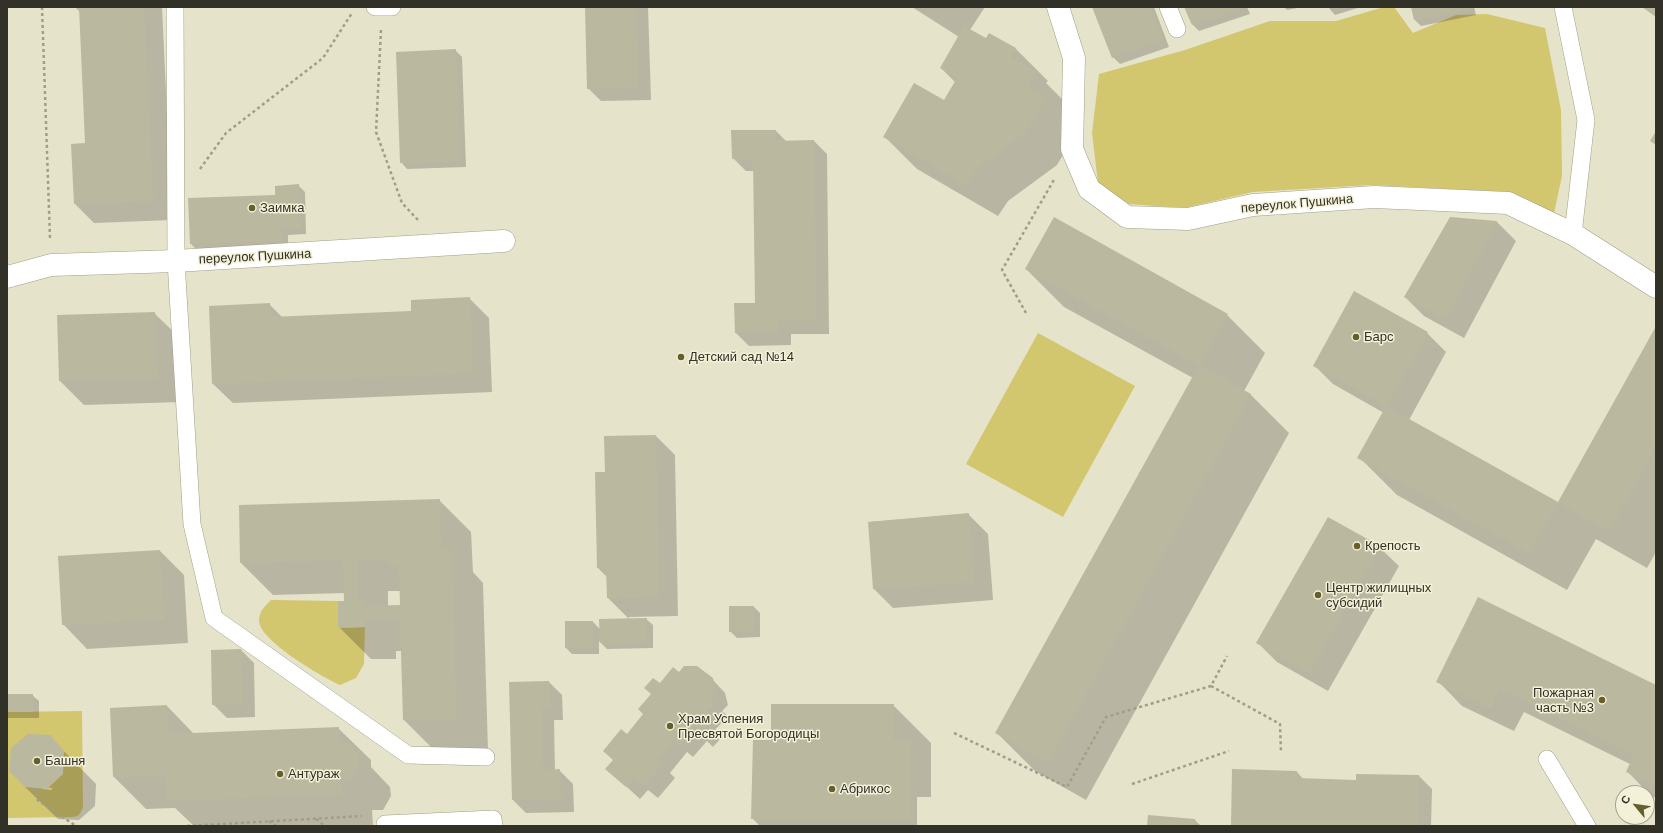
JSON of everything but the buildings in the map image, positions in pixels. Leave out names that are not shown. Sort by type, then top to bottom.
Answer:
[{"type":"street","name":"переулок Пушкина","points":[[1058,7],[1074,58],[1072,150],[1089,189],[1126,217],[1188,219],[1253,205],[1382,198],[1508,203],[1573,234],[1656,287]]},
{"type":"street","name":"переулок Пушкина","points":[[7,277],[51,264],[176,261],[504,241]]},
{"type":"lane","points":[[175,7],[176,261],[192,524],[214,618],[408,756],[486,757]]},
{"type":"lane","points":[[375,7],[392,7]]},
{"type":"lane","points":[[1168,7],[1177,29]]},
{"type":"lane","points":[[1563,7],[1586,120],[1573,234]]},
{"type":"lane","points":[[1547,759],[1587,826]]},
{"type":"lane","points":[[385,824],[494,819],[494,826]]},
{"type":"path","points":[[42,7],[51,264]]},
{"type":"path","points":[[199,172],[226,133],[323,58],[355,7]]},
{"type":"path","points":[[383,7],[376,132],[402,203],[441,245]]},
{"type":"path","points":[[1026,313],[1002,270],[1072,150]]},
{"type":"path","points":[[1211,686],[1227,656]]},
{"type":"path","points":[[954,733],[1067,787],[1106,717],[1211,686],[1280,724],[1281,752]]},
{"type":"path","points":[[1132,784],[1229,751]]},
{"type":"path","points":[[35,788],[36,799],[76,826]]},
{"type":"path","points":[[187,826],[377,815],[385,824]]},
{"type":"path","points":[[316,819],[325,826]]},
{"type":"path","points":[[269,821],[276,826]]},
{"type":"shaded area","points":[[1384,7],[1394,7],[1413,33],[1456,15],[1487,14],[1545,28],[1561,110],[1562,176],[1554,213],[1510,192],[1370,185],[1253,192],[1184,208],[1129,204],[1098,183],[1092,133],[1099,74],[1185,50],[1270,21],[1336,21]]},
{"type":"shaded area","points":[[1038,333],[1135,386],[1063,517],[966,464]]},
{"type":"shaded area","points":[[271,600],[338,601],[338,628],[365,627],[364,664],[356,678],[340,685],[307,667],[280,648],[262,629],[259,621],[261,612]]},
{"type":"shaded area","points":[[82,711],[83,807],[80,813],[72,817],[7,818],[7,712]]},
{"type":"place","name":"Заимка","points":[[252,208]]},
{"type":"place","name":"Барс","points":[[1356,337]]},
{"type":"place","name":"Детский сад №14","points":[[681,357]]},
{"type":"place","name":"Крепость","points":[[1357,546]]},
{"type":"place","name":"Центр жилищных субсидий","points":[[1318,595]]},
{"type":"place","name":"Пожарная часть №3","points":[[1602,700]]},
{"type":"place","name":"Храм Успения Пресвятой Богородицы","points":[[670,726]]},
{"type":"place","name":"Башня","points":[[37,761]]},
{"type":"place","name":"Антураж","points":[[280,774]]},
{"type":"place","name":"Абрикос","points":[[832,789]]}]
